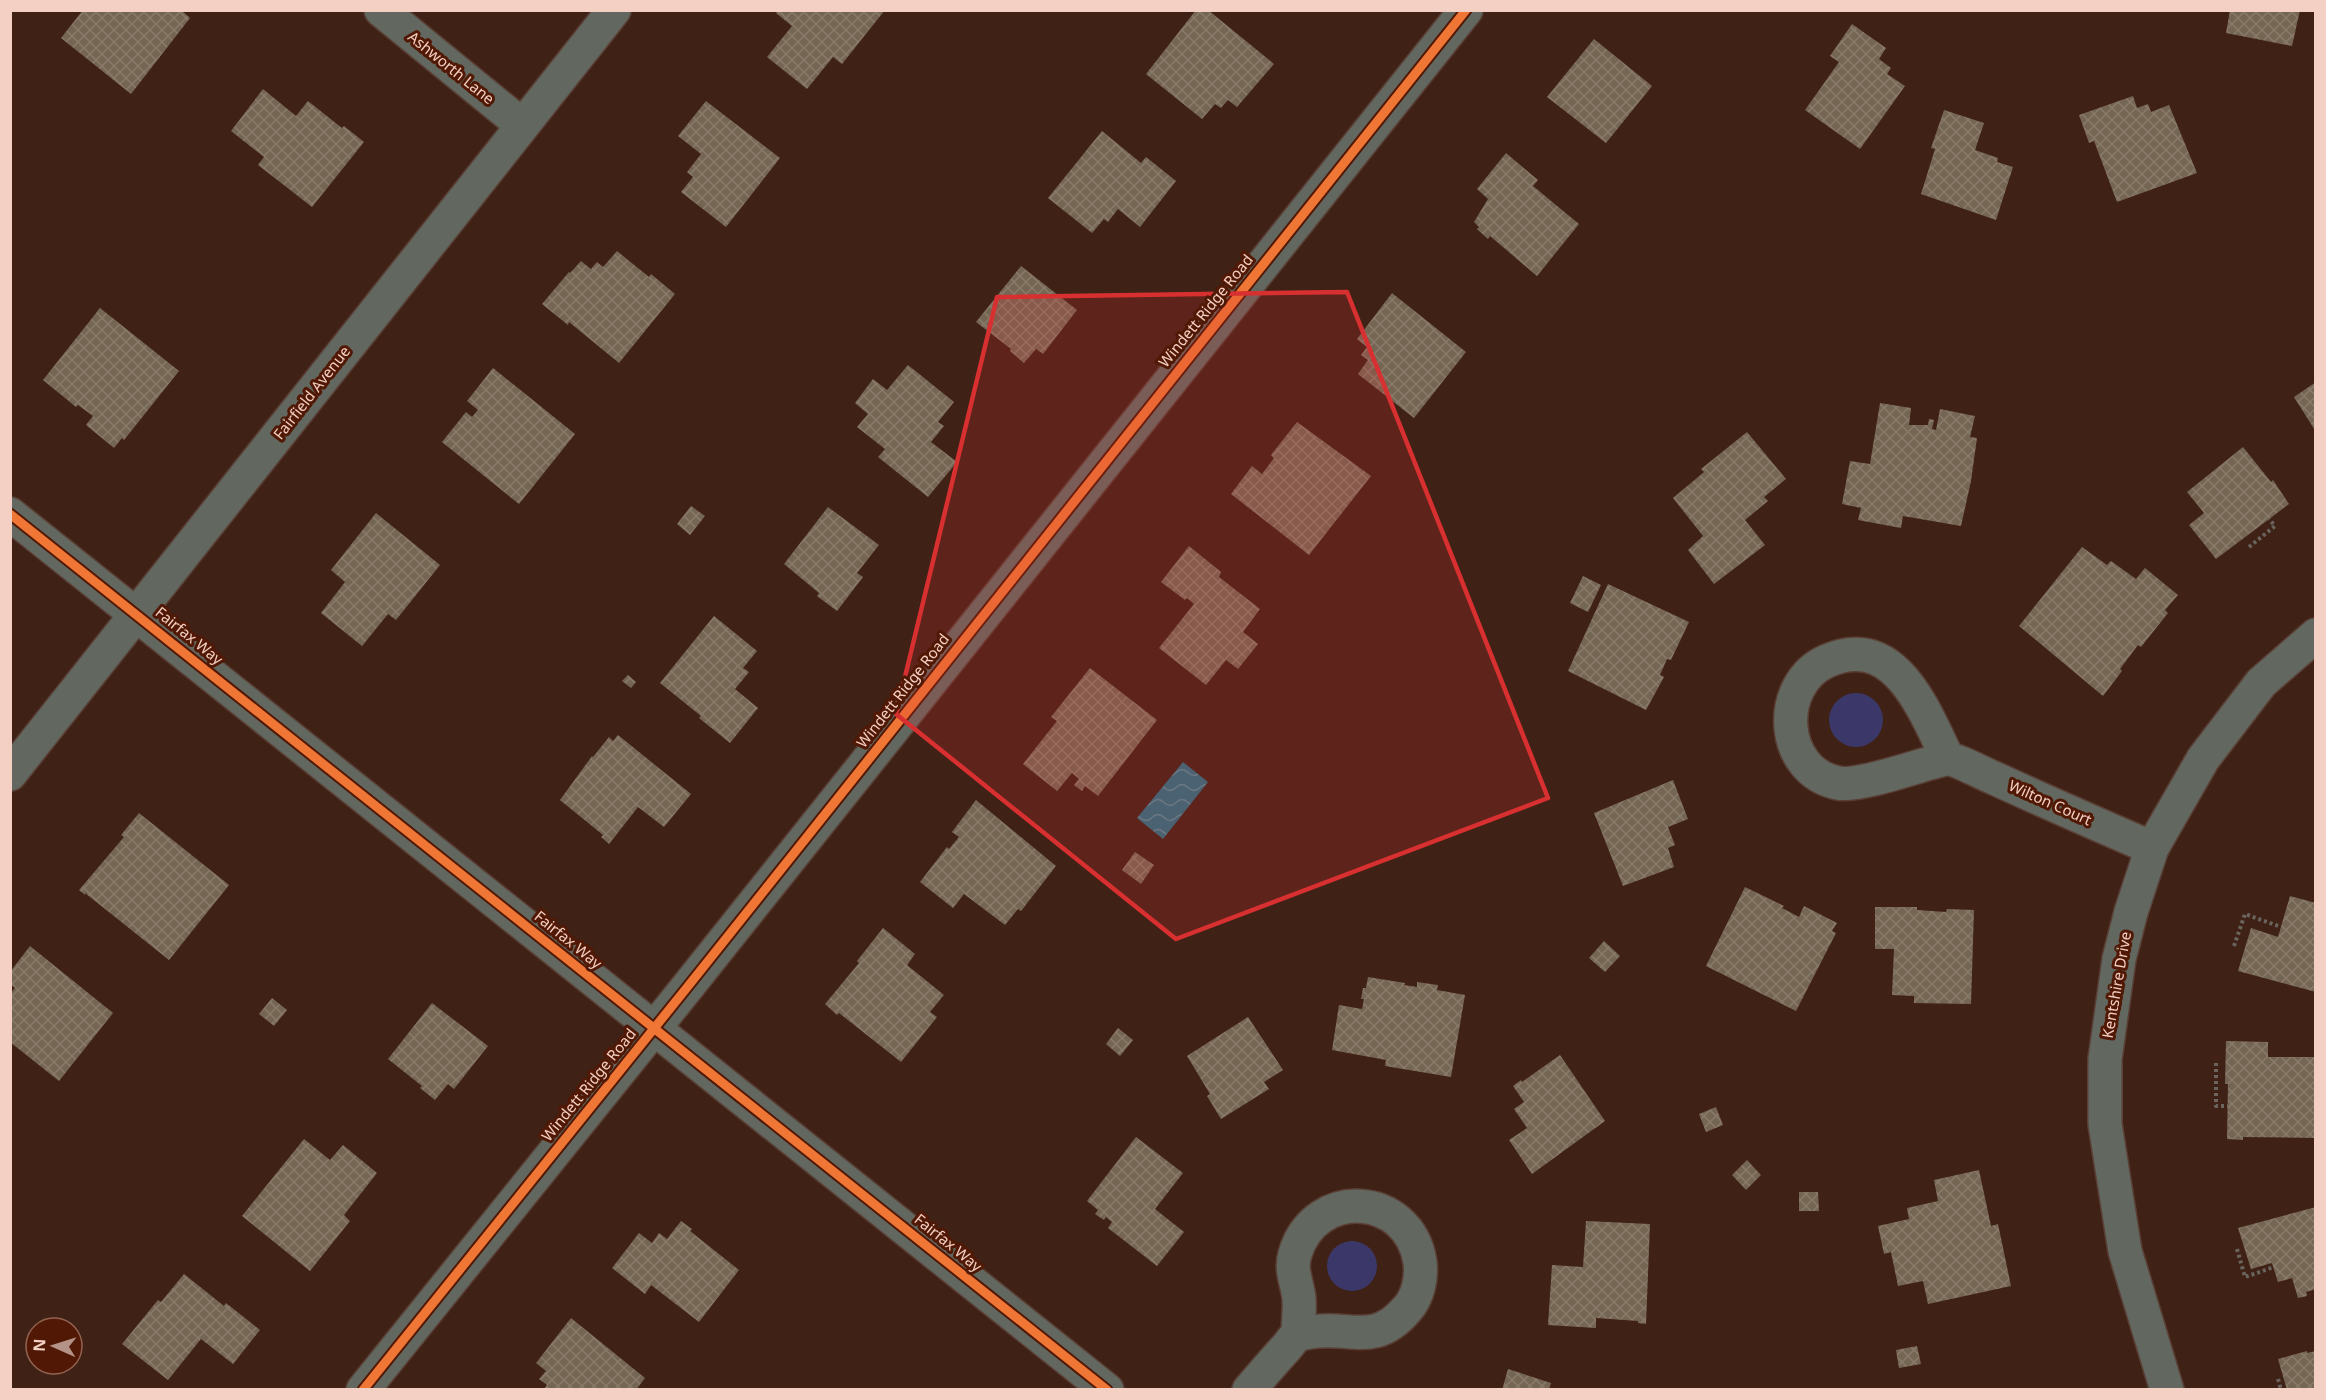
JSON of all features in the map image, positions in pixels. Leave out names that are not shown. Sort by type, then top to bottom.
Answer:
[{"type":"street","name":"Ashworth Lane","points":[[381,10],[522,125]]},
{"type":"street","name":"Fairfield Avenue","points":[[10,774],[614,10]]},
{"type":"street","name":"Windett Ridge Road","points":[[363,1389],[655,1029],[1466,10]]},
{"type":"street","name":"Fairfax Way","points":[[10,514],[1107,1389]]},
{"type":"street","name":"Kentshire Drive","points":[[2167,1389],[2125,1251],[2105,1124],[2105,1059],[2119,959],[2131,912],[2152,848],[2203,759],[2261,683],[2316,635]]},
{"type":"street","points":[[1860,655],[1880,659],[1906,680],[1948,759],[1856,784],[1838,783],[1820,776],[1806,764],[1796,749],[1790,731],[1790,712],[1795,694],[1805,677],[1821,664],[1840,656],[1860,655]]},
{"type":"street","name":"Wilton Court","points":[[1948,759],[2152,848]]},
{"type":"street","points":[[1249,1389],[1298,1335],[1317,1331],[1359,1334],[1378,1330],[1395,1321],[1408,1308],[1418,1290],[1421,1271],[1418,1252],[1410,1234],[1397,1219],[1381,1210],[1363,1206],[1345,1206],[1327,1213],[1312,1224],[1301,1239],[1294,1256],[1293,1275],[1299,1297],[1298,1335]]},
{"type":"path","points":[[2249,547],[2275,526],[2270,519]]},
{"type":"path","points":[[2234,946],[2245,914],[2281,927]]},
{"type":"path","points":[[2217,1063],[2216,1106],[2228,1106]]},
{"type":"path","points":[[2237,1249],[2245,1276],[2274,1267]]},
{"type":"path","points":[[2278,1379],[2281,1389]]},
{"type":"highlighted area","points":[[1347,292],[1548,798],[1176,939],[896,714],[997,297]]},
{"type":"shaded area","points":[[1851,693],[1861,693],[1871,697],[1879,705],[1883,720],[1879,735],[1871,743],[1861,747],[1851,747],[1841,743],[1833,735],[1829,725],[1829,715],[1833,705],[1841,697]]},
{"type":"shaded area","points":[[1357,1241],[1370,1248],[1376,1256],[1376,1276],[1370,1284],[1362,1290],[1347,1291],[1334,1284],[1328,1276],[1327,1261],[1334,1248],[1342,1242]]},
{"type":"water","points":[[1183,762],[1208,782],[1163,839],[1137,818]]},
{"type":"building","points":[[83,10],[181,10],[190,18],[131,94],[61,38]]},
{"type":"building","points":[[778,10],[885,10],[842,64],[833,57],[807,89],[767,57],[792,26],[776,13]]},
{"type":"building","points":[[1196,10],[1208,10],[1274,64],[1237,107],[1228,100],[1221,108],[1215,104],[1202,119],[1146,74]]},
{"type":"building","points":[[2230,10],[2300,10],[2292,46],[2226,33]]},
{"type":"building","points":[[1852,24],[1886,48],[1879,59],[1891,68],[1887,74],[1905,86],[1860,149],[1805,110],[1839,62],[1830,56]]},
{"type":"building","points":[[1594,39],[1652,86],[1606,143],[1547,97]]},
{"type":"building","points":[[263,89],[296,116],[308,101],[364,142],[312,207],[258,165],[264,157],[231,131]]},
{"type":"building","points":[[2133,96],[2137,108],[2148,104],[2151,112],[2169,105],[2197,173],[2117,202],[2094,141],[2089,143],[2079,115]]},
{"type":"building","points":[[706,101],[780,158],[726,227],[681,192],[693,177],[687,172],[701,154],[678,136]]},
{"type":"building","points":[[1944,110],[1984,123],[1975,150],[1998,158],[1997,162],[2013,167],[1996,220],[1921,194],[1935,149],[1931,148]]},
{"type":"building","points":[[1102,131],[1141,163],[1146,157],[1176,181],[1140,227],[1118,209],[1108,222],[1104,219],[1092,233],[1048,198]]},
{"type":"building","points":[[1506,153],[1538,180],[1533,186],[1579,224],[1537,276],[1490,236],[1488,239],[1477,229],[1479,227],[1474,222],[1488,199],[1477,189]]},
{"type":"building","points":[[617,251],[649,277],[651,274],[675,294],[619,363],[569,322],[568,325],[542,304],[581,261],[591,269],[597,262],[603,267]]},
{"type":"building","points":[[1021,266],[1077,310],[1043,354],[1036,349],[1024,363],[1010,351],[1011,349],[976,322]]},
{"type":"building","points":[[1392,293],[1466,352],[1414,418],[1358,374],[1368,360],[1361,355],[1367,347],[1357,339]]},
{"type":"building","points":[[100,308],[179,371],[124,440],[122,438],[114,448],[86,425],[93,416],[78,405],[76,407],[43,380]]},
{"type":"building","points":[[908,365],[954,402],[938,422],[944,426],[931,442],[957,462],[928,497],[878,457],[885,449],[857,427],[868,414],[855,403],[873,379],[887,390]]},
{"type":"building","points":[[493,368],[575,434],[519,504],[442,442],[466,412],[472,417],[478,410],[467,401]]},
{"type":"building","points":[[2316,382],[2316,432],[2294,397]]},
{"type":"building","points":[[1880,403],[1911,408],[1909,425],[1928,425],[1929,419],[1934,420],[1932,429],[1936,430],[1940,409],[1975,416],[1970,437],[1977,438],[1961,526],[1903,516],[1901,528],[1858,520],[1861,508],[1842,504],[1850,461],[1870,464]]},
{"type":"building","points":[[1297,422],[1371,476],[1309,555],[1231,494],[1252,466],[1262,474],[1274,458],[1271,455]]},
{"type":"building","points":[[1747,432],[1786,479],[1764,497],[1768,501],[1745,520],[1765,545],[1714,584],[1688,550],[1703,536],[1673,498],[1704,472],[1701,469]]},
{"type":"building","points":[[2243,447],[2271,482],[2273,480],[2289,504],[2216,559],[2189,525],[2204,513],[2187,492]]},
{"type":"building","points":[[691,506],[705,516],[690,535],[677,524]]},
{"type":"building","points":[[828,507],[879,545],[857,573],[863,577],[837,611],[817,596],[819,593],[784,564]]},
{"type":"building","points":[[376,513],[440,565],[396,620],[388,614],[362,646],[321,613],[345,582],[331,570]]},
{"type":"building","points":[[1189,546],[1221,572],[1219,577],[1260,609],[1243,632],[1258,644],[1238,669],[1226,660],[1206,685],[1159,648],[1194,604],[1161,582]]},
{"type":"building","points":[[2082,547],[2107,565],[2111,561],[2136,579],[2145,568],[2178,595],[2165,610],[2168,613],[2141,647],[2138,645],[2103,696],[2019,626]]},
{"type":"building","points":[[1583,576],[1601,585],[1588,612],[1570,603]]},
{"type":"building","points":[[1608,584],[1689,622],[1671,660],[1667,659],[1660,675],[1664,677],[1646,710],[1568,671]]},
{"type":"building","points":[[714,616],[757,651],[743,668],[749,672],[735,689],[758,708],[730,743],[660,683]]},
{"type":"building","points":[[1090,668],[1157,720],[1098,796],[1085,786],[1082,791],[1074,785],[1079,779],[1072,773],[1057,791],[1023,764],[1057,721],[1051,717]]},
{"type":"building","points":[[628,675],[636,682],[631,688],[622,681]]},
{"type":"building","points":[[618,735],[691,794],[664,827],[638,807],[609,844],[601,837],[603,835],[560,800],[592,756],[609,737],[613,741]]},
{"type":"building","points":[[1673,780],[1688,819],[1668,827],[1675,845],[1668,848],[1674,867],[1623,886],[1594,813]]},
{"type":"building","points":[[976,800],[1056,866],[1021,911],[1018,909],[1005,925],[964,894],[953,908],[920,882],[947,847],[949,849],[959,837],[952,832]]},
{"type":"building","points":[[139,813],[229,885],[169,960],[79,890],[124,837],[121,835]]},
{"type":"building","points":[[1135,852],[1154,865],[1141,884],[1122,870]]},
{"type":"building","points":[[1745,887],[1784,906],[1782,908],[1799,917],[1804,906],[1837,923],[1832,931],[1836,933],[1796,1011],[1706,966]]},
{"type":"building","points":[[2290,896],[2316,903],[2316,992],[2238,971],[2251,928],[2278,937]]},
{"type":"building","points":[[1875,907],[1917,907],[1917,910],[1946,912],[1947,909],[1974,910],[1971,1004],[1914,1003],[1914,996],[1892,995],[1894,949],[1875,949]]},
{"type":"building","points":[[883,928],[915,954],[907,965],[944,995],[930,1012],[937,1017],[901,1062],[825,1004],[859,963],[857,961]]},
{"type":"building","points":[[1604,941],[1620,956],[1605,972],[1589,958]]},
{"type":"building","points":[[30,946],[113,1013],[59,1081],[10,1042],[10,994],[15,988],[10,984],[10,972]]},
{"type":"building","points":[[1368,977],[1417,987],[1417,982],[1438,985],[1437,990],[1465,995],[1451,1077],[1385,1066],[1386,1060],[1332,1050],[1339,1005],[1362,1009],[1363,988],[1366,988]]},
{"type":"building","points":[[272,998],[287,1010],[274,1026],[259,1014]]},
{"type":"building","points":[[432,1003],[488,1046],[454,1089],[448,1084],[435,1100],[420,1088],[422,1086],[388,1059]]},
{"type":"building","points":[[1248,1017],[1283,1070],[1264,1082],[1269,1089],[1221,1119],[1207,1096],[1210,1094],[1187,1056]]},
{"type":"building","points":[[1118,1028],[1133,1040],[1120,1056],[1106,1044]]},
{"type":"building","points":[[2226,1041],[2268,1042],[2268,1057],[2316,1057],[2316,1138],[2243,1137],[2243,1140],[2227,1139]]},
{"type":"building","points":[[1560,1055],[1605,1121],[1532,1174],[1509,1140],[1527,1128],[1514,1109],[1524,1102],[1513,1086]]},
{"type":"building","points":[[1716,1107],[1723,1125],[1706,1132],[1699,1114]]},
{"type":"building","points":[[1136,1137],[1183,1173],[1155,1209],[1184,1232],[1157,1266],[1108,1228],[1112,1222],[1106,1217],[1104,1220],[1095,1214],[1098,1210],[1087,1201]]},
{"type":"building","points":[[304,1139],[330,1160],[343,1145],[377,1173],[344,1215],[350,1221],[310,1271],[242,1216]]},
{"type":"building","points":[[1747,1160],[1761,1175],[1746,1190],[1732,1175]]},
{"type":"building","points":[[1979,1170],[1991,1226],[1998,1224],[2011,1286],[1928,1304],[1923,1281],[1898,1286],[1891,1252],[1884,1254],[1878,1226],[1909,1219],[1907,1208],[1938,1201],[1934,1180]]},
{"type":"building","points":[[1799,1192],[1818,1192],[1819,1211],[1799,1211]]},
{"type":"building","points":[[2316,1207],[2316,1289],[2306,1292],[2307,1296],[2298,1298],[2292,1278],[2278,1282],[2272,1263],[2251,1269],[2238,1228]]},
{"type":"building","points":[[681,1221],[692,1229],[690,1231],[739,1270],[699,1322],[651,1285],[645,1294],[612,1268],[639,1233],[652,1243],[659,1233],[667,1239]]},
{"type":"building","points":[[1586,1221],[1650,1224],[1646,1324],[1638,1323],[1638,1321],[1596,1318],[1596,1328],[1548,1325],[1552,1265],[1583,1267]]},
{"type":"building","points":[[184,1274],[224,1306],[226,1303],[260,1330],[233,1364],[201,1339],[168,1380],[122,1344],[158,1300],[161,1302]]},
{"type":"building","points":[[571,1318],[645,1378],[636,1390],[543,1390],[547,1385],[539,1379],[546,1371],[536,1363]]},
{"type":"building","points":[[1917,1346],[1921,1364],[1899,1368],[1896,1350]]},
{"type":"building","points":[[2307,1351],[2307,1353],[2316,1351],[2316,1390],[2287,1390],[2278,1359]]},
{"type":"building","points":[[1508,1369],[1551,1383],[1549,1390],[1502,1390]]},
{"type":"cycle path","points":[[363,1390],[1466,10]]},
{"type":"cycle path","points":[[10,514],[1107,1390]]}]
